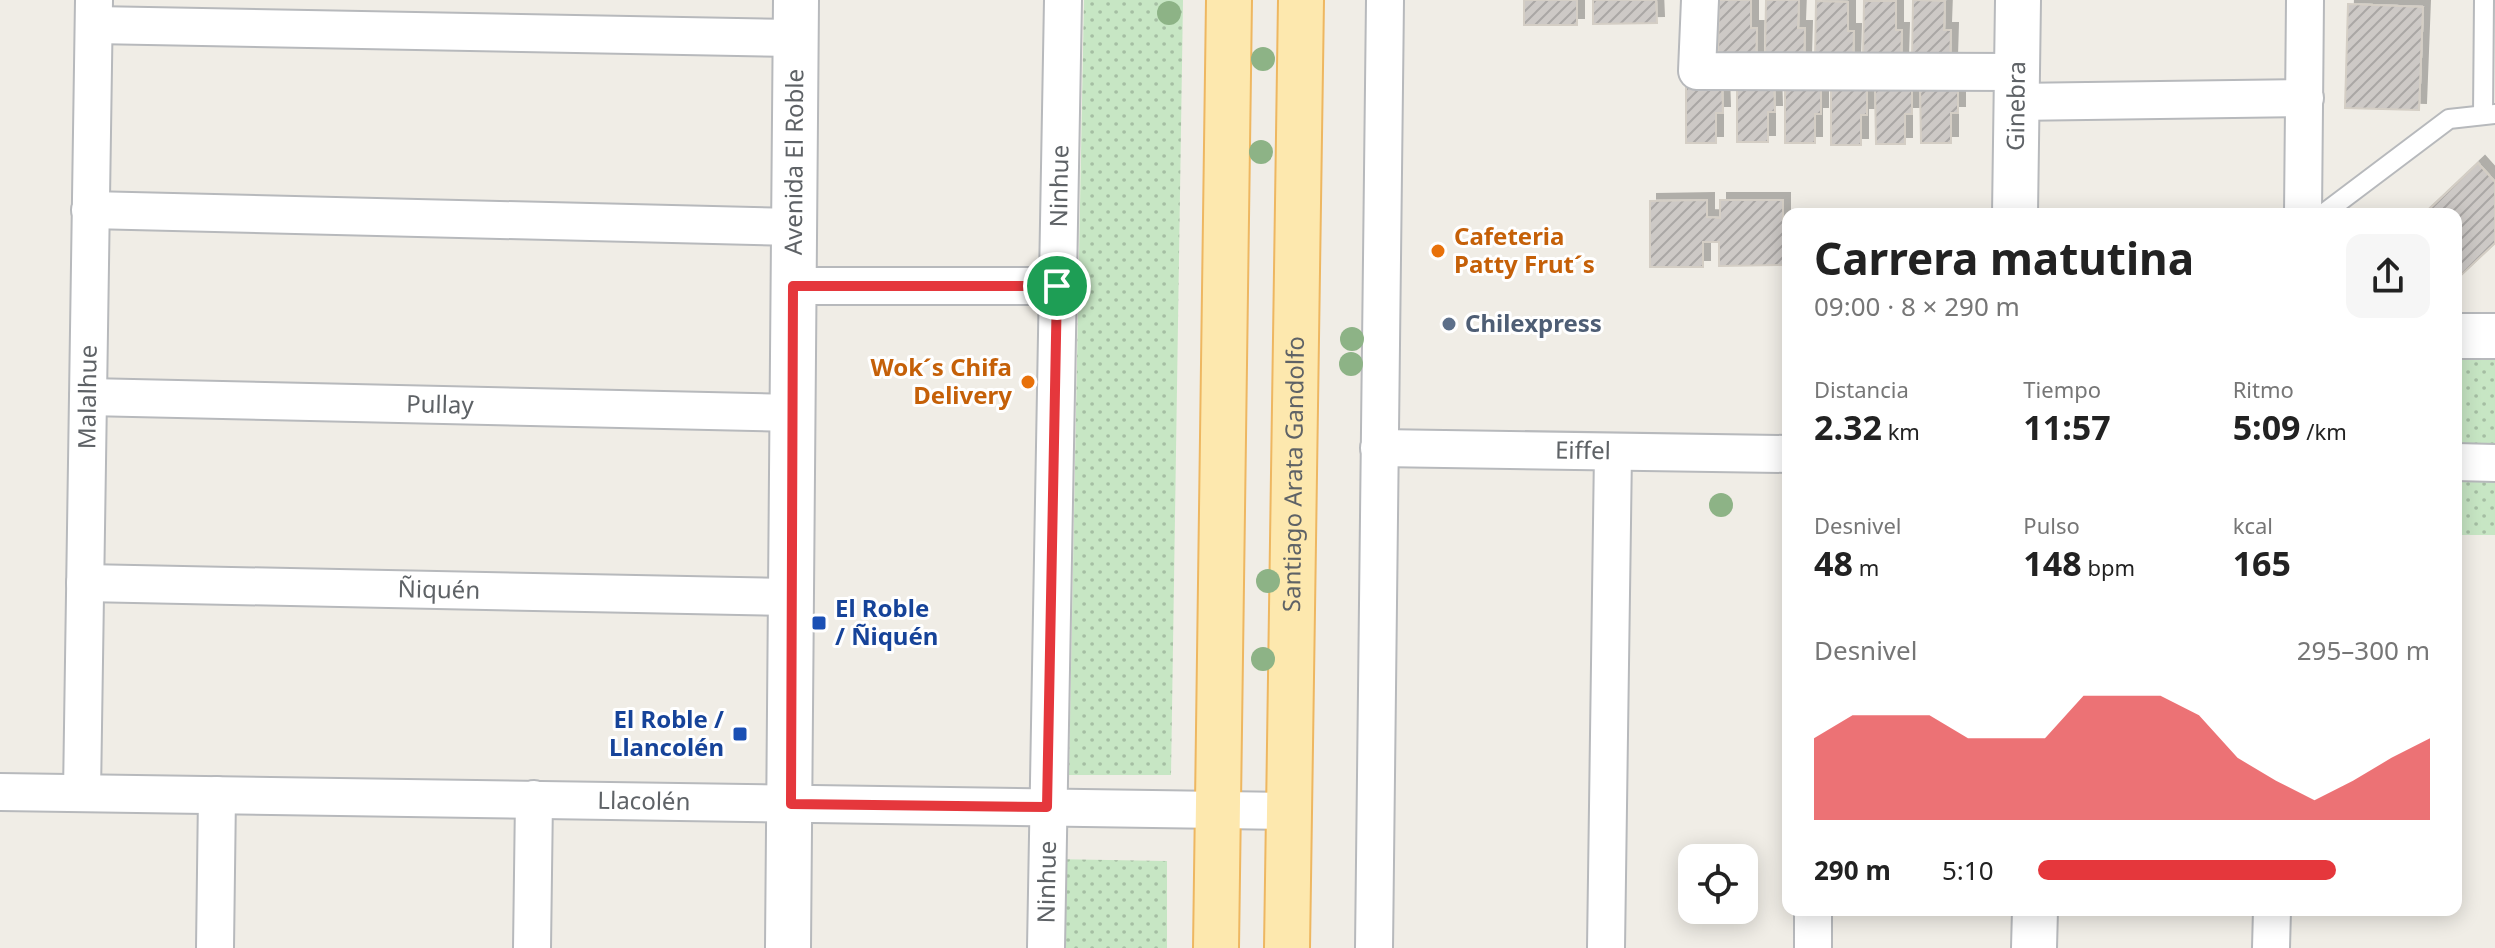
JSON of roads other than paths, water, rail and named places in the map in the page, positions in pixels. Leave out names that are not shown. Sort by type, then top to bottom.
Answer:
[{"type":"main road","points":[[1216,948],[1229,0]]},
{"type":"main road","name":"Santiago Arata Gandolfo","points":[[1287,948],[1301,0]]},
{"type":"street","name":"Ninhue","points":[[1046,948],[1063,0]]},
{"type":"street","points":[[1374,948],[1385,0]]},
{"type":"street","points":[[1700,0],[1697,71],[2305,98]]},
{"type":"street","name":"Ginebra","points":[[2015,208],[2018,0]]},
{"type":"street","points":[[2303,208],[2305,0]]},
{"type":"street","points":[[94,13],[796,19]]},
{"type":"street","name":"Malalhue","points":[[82,793],[94,13]]},
{"type":"street","name":"Avenida El Roble","points":[[788,948],[796,19]]},
{"type":"street","points":[[90,210],[794,227]]},
{"type":"street","points":[[793,286],[1057,286]]},
{"type":"street","points":[[2462,336],[2495,336]]},
{"type":"street","name":"Pullay","points":[[88,397],[792,413]]},
{"type":"street","name":"Eiffel","points":[[1379,448],[1782,454]]},
{"type":"street","points":[[1606,948],[1613,452]]},
{"type":"street","points":[[2462,462],[2495,463]]},
{"type":"street","name":"Ñiquén","points":[[85,583],[791,597]]},
{"type":"street","name":"Llacolén","points":[[0,792],[1290,811]]},
{"type":"street","points":[[215,948],[217,795]]},
{"type":"street","points":[[532,948],[534,799]]},
{"type":"street","points":[[1813,916],[1813,948]]},
{"type":"street","points":[[2034,948],[2035,916]]},
{"type":"street","points":[[2271,948],[2272,916]]},
{"type":"lane","points":[[2331,208],[2449,119],[2489,114],[2484,0]]},
{"type":"place","name":"Cafeteria Patty Frut´s","points":[[1438,251]]},
{"type":"place","name":"Chilexpress","points":[[1449,324]]},
{"type":"place","name":"Wok´s Chifa Delivery","points":[[1028,382]]},
{"type":"place","name":"El Roble / Ñiquén","points":[[819,623]]},
{"type":"place","name":"El Roble / Llancolén","points":[[740,734]]}]
